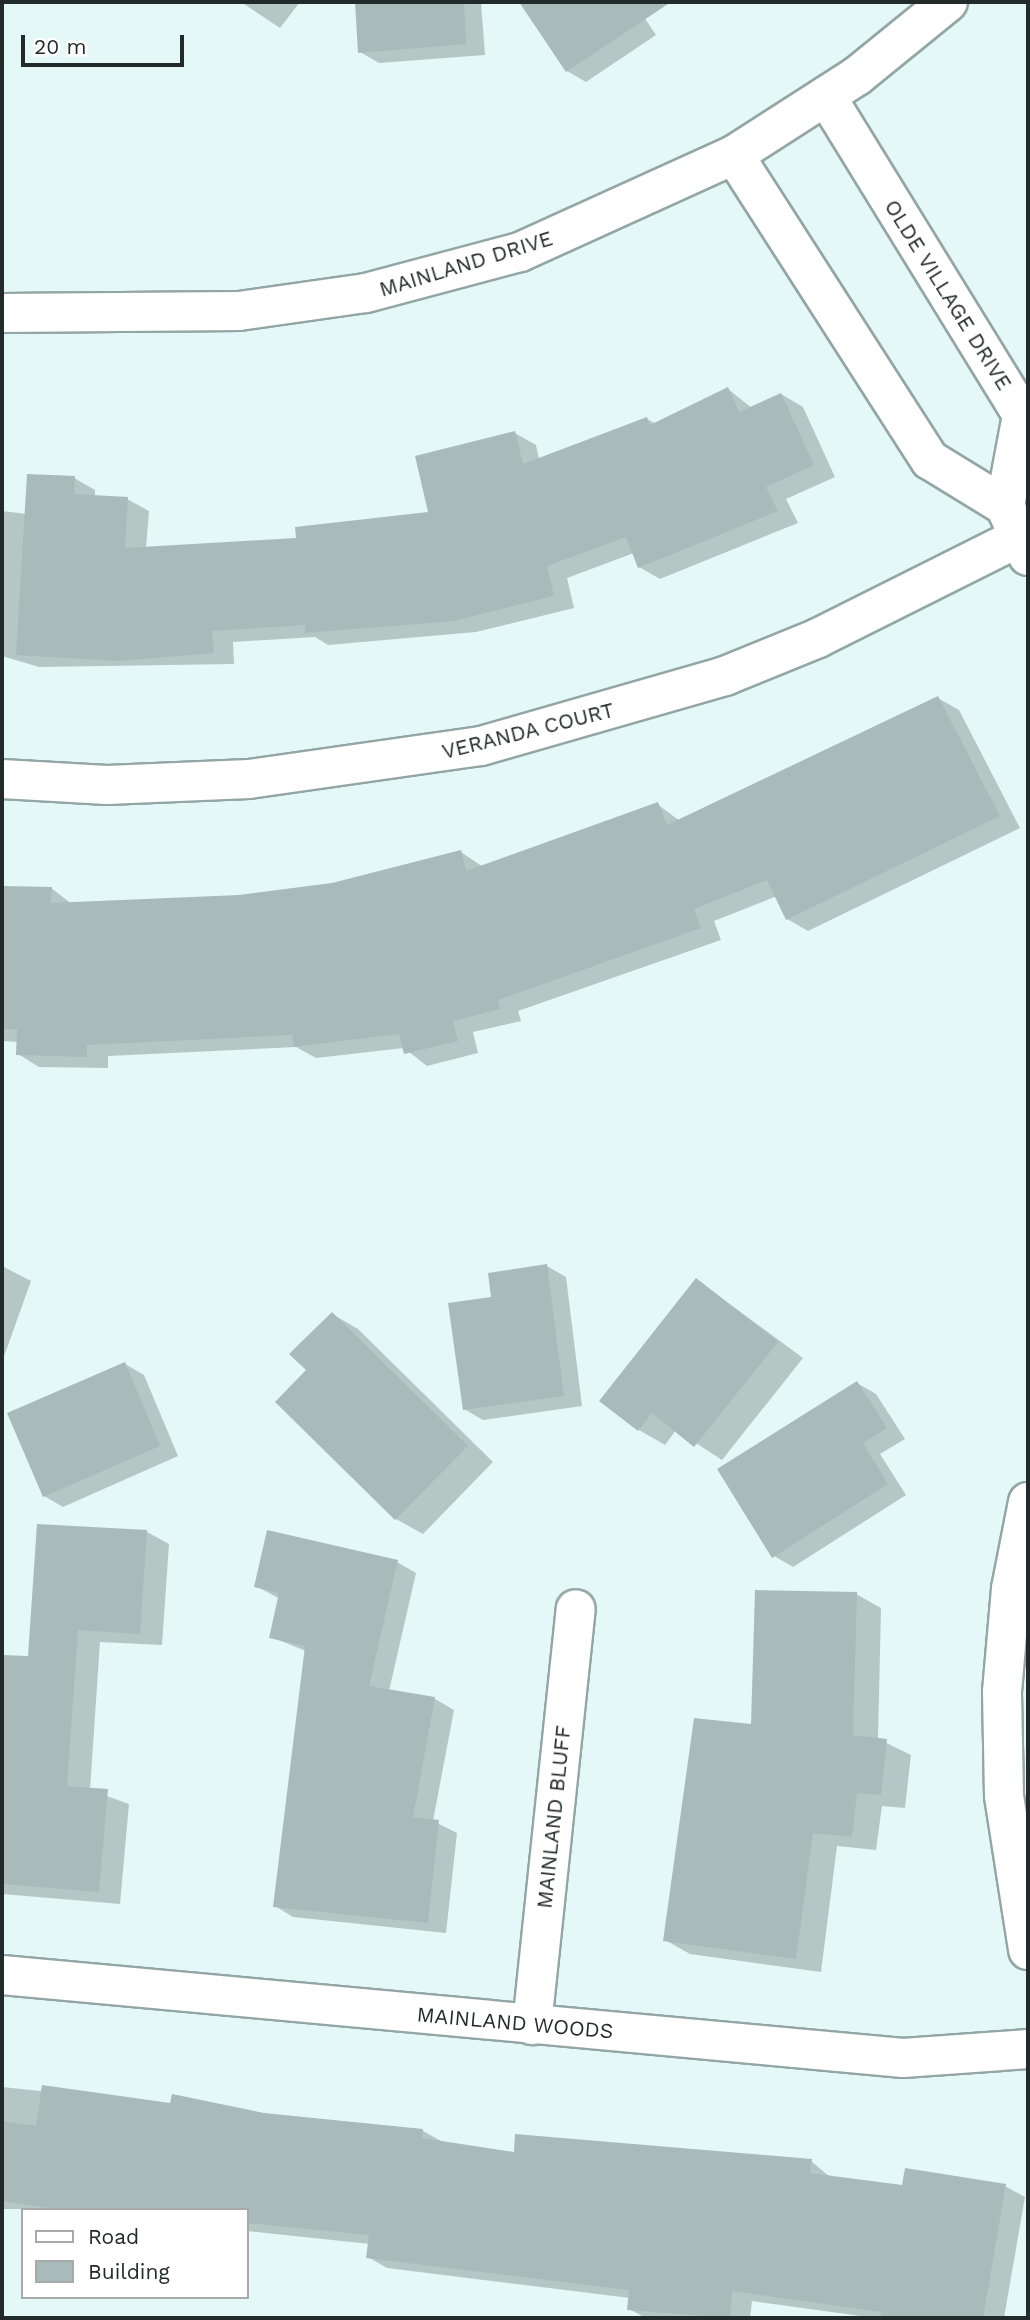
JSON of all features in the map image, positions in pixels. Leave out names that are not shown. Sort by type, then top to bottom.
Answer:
[{"type":"street","name":"MAINLAND DRIVE","points":[[2,313],[239,311],[366,293],[520,252],[734,155],[826,96],[948,2]]},
{"type":"street","name":"OLDE VILLAGE DRIVE","points":[[826,96],[1023,415],[1021,524]]},
{"type":"street","points":[[734,155],[930,460],[1021,524]]},
{"type":"street","name":"VERANDA COURT","points":[[2,779],[107,785],[249,779],[533,734],[783,652],[1021,524]]},
{"type":"street","points":[[1028,1503],[1011,1589],[1002,1692],[1004,1796],[1028,1950]]},
{"type":"street","name":"MAINLAND BLUFF","points":[[531,2025],[576,1609]]},
{"type":"street","name":"MAINLAND WOODS","points":[[2,1975],[903,2058],[1028,2049]]},
{"type":"building","points":[[355,2],[464,2],[466,44],[358,53]]},
{"type":"building","points":[[519,2],[671,2],[566,72]]},
{"type":"building","points":[[728,387],[739,412],[781,393],[814,465],[766,487],[778,511],[638,568],[626,537],[547,566],[554,596],[454,621],[305,633],[305,625],[212,631],[214,653],[118,661],[16,655],[27,474],[75,476],[74,494],[128,497],[125,548],[296,538],[295,527],[428,512],[415,456],[515,431],[523,464],[647,417],[650,425]]},
{"type":"building","points":[[938,696],[1000,816],[786,920],[767,880],[694,909],[701,928],[498,1000],[500,1009],[453,1021],[458,1041],[404,1054],[399,1034],[294,1047],[292,1035],[87,1045],[87,1057],[16,1055],[17,1029],[2,1029],[2,886],[52,887],[51,903],[239,895],[332,883],[461,850],[466,871],[658,802],[667,825]]},
{"type":"building","points":[[547,1264],[564,1396],[463,1410],[448,1303],[491,1297],[488,1273]]},
{"type":"building","points":[[696,1278],[778,1342],[694,1447],[652,1413],[638,1431],[599,1401]]},
{"type":"building","points":[[332,1312],[468,1446],[395,1520],[275,1402],[306,1370],[289,1354]]},
{"type":"building","points":[[125,1362],[160,1446],[43,1497],[7,1413]]},
{"type":"building","points":[[857,1381],[887,1428],[863,1443],[888,1484],[772,1558],[717,1469]]},
{"type":"building","points":[[37,1524],[147,1530],[140,1634],[78,1630],[67,1786],[108,1789],[99,1892],[2,1884],[2,1655],[28,1656]]},
{"type":"building","points":[[267,1530],[398,1560],[369,1686],[435,1697],[413,1817],[439,1820],[428,1923],[273,1907],[305,1646],[269,1638],[279,1593],[254,1587]]},
{"type":"building","points":[[755,1590],[857,1592],[853,1735],[887,1739],[881,1795],[857,1793],[852,1837],[813,1833],[796,1959],[663,1941],[694,1718],[751,1724]]},
{"type":"building","points":[[42,2085],[170,2103],[172,2094],[264,2113],[423,2129],[422,2138],[514,2152],[515,2134],[812,2159],[810,2173],[902,2185],[905,2168],[1006,2184],[983,2318],[880,2318],[881,2312],[732,2291],[730,2318],[627,2310],[629,2290],[366,2258],[369,2235],[248,2223],[248,2208],[47,2208],[2,2201],[2,2121],[36,2126]]}]
